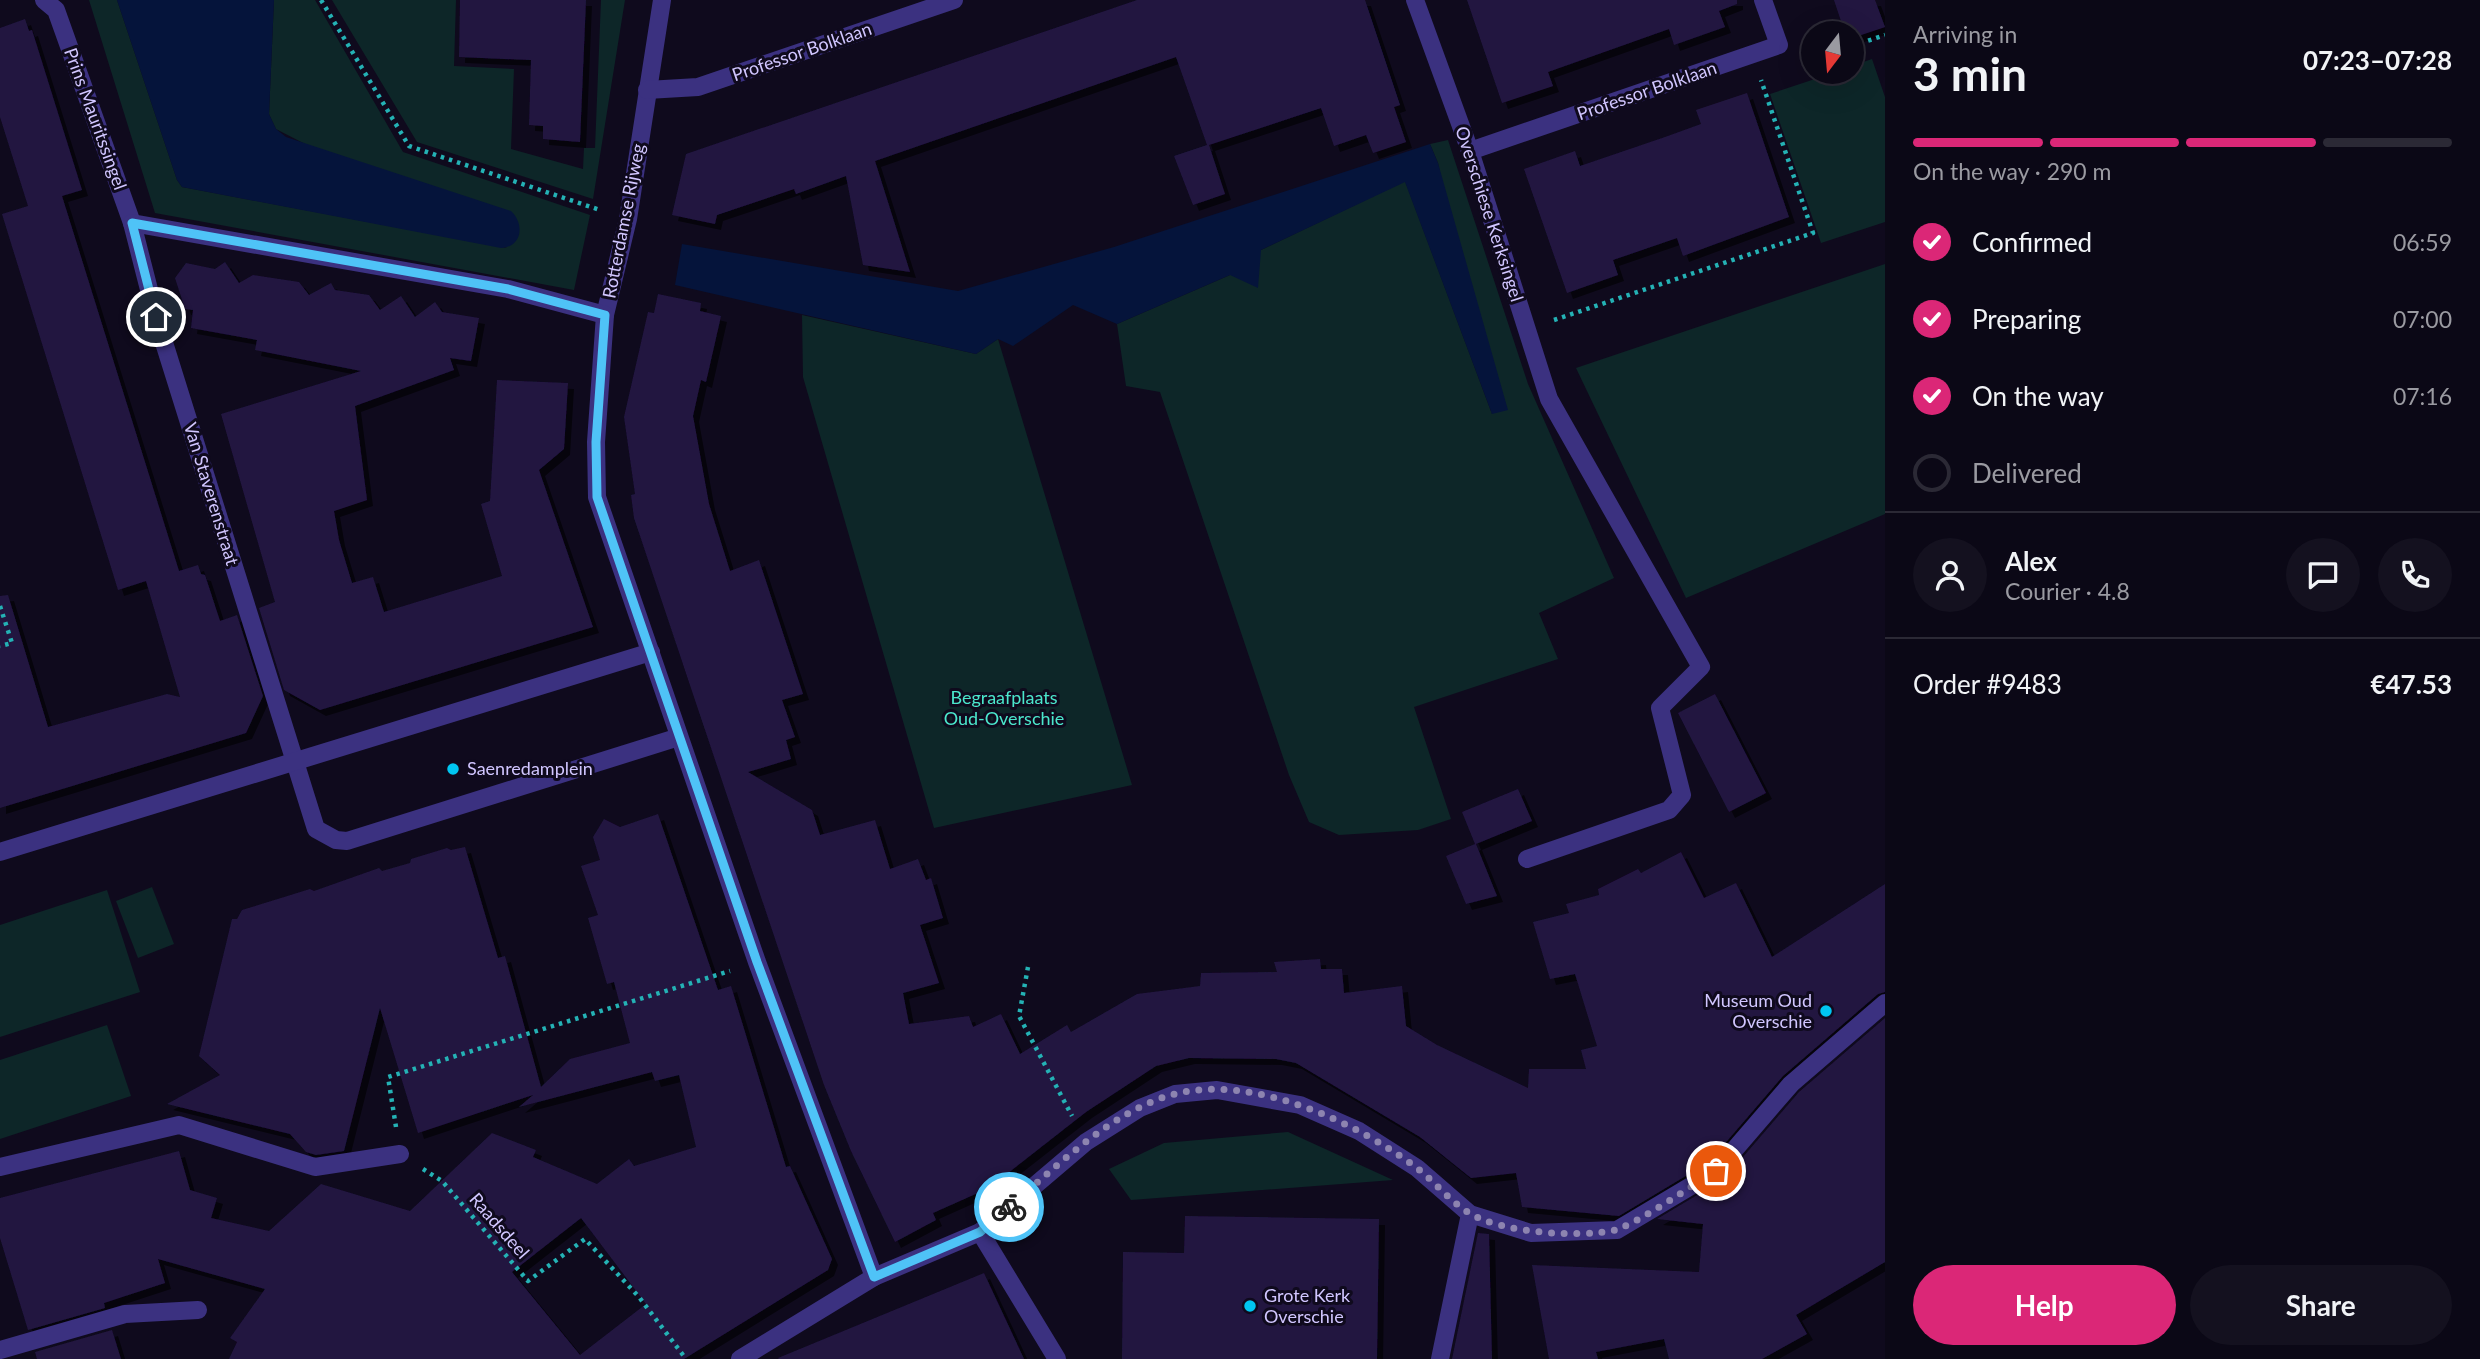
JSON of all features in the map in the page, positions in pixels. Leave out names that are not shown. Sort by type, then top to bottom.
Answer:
[{"type":"street","name":"Prins Mauritssingel","points":[[44,0],[56,10],[132,223]]},
{"type":"street","name":"Rotterdamse Rijweg","points":[[662,0],[628,219],[605,315],[595,483],[600,508],[757,962],[874,1277]]},
{"type":"street","name":"Professor Bolklaan","points":[[647,90],[698,87],[954,0]]},
{"type":"street","name":"Overschiese Kerksingel","points":[[1415,0],[1470,151],[1549,399],[1701,667],[1660,708],[1682,795],[1669,810],[1527,859]]},
{"type":"street","name":"Professor Bolklaan","points":[[1470,151],[1779,45],[1763,0]]},
{"type":"street","points":[[132,223],[508,289],[605,315]]},
{"type":"street","name":"Van Staverenstraat","points":[[132,223],[156,317],[295,763]]},
{"type":"street","points":[[0,852],[651,652]]},
{"type":"street","points":[[295,763],[316,829],[336,840],[347,841],[679,737]]},
{"type":"street","points":[[740,1359],[874,1277],[980,1232],[1086,1142],[1140,1108],[1175,1094],[1217,1090],[1260,1095],[1300,1105],[1359,1131],[1417,1168],[1470,1214],[1531,1233],[1617,1230],[1716,1171],[1791,1083],[1885,1003]]},
{"type":"street","points":[[0,1167],[179,1125],[315,1167],[400,1154]]},
{"type":"street","points":[[1440,1359],[1470,1214]]},
{"type":"street","points":[[980,1232],[1057,1359]]},
{"type":"street","points":[[0,1350],[125,1314],[198,1310]]},
{"type":"path","points":[[321,0],[409,146],[628,219]]},
{"type":"path","points":[[1864,42],[1885,35]]},
{"type":"path","points":[[1526,329],[1813,233],[1752,55]]},
{"type":"path","points":[[0,606],[12,643],[0,646]]},
{"type":"path","points":[[400,1154],[388,1077],[757,962]]},
{"type":"path","points":[[1028,967],[1019,1016],[1086,1142]]},
{"type":"path","name":"Raadsdeel","points":[[400,1154],[442,1181],[528,1281],[585,1239],[639,1297],[686,1359]]},
{"type":"green space","points":[[89,0],[117,0],[177,180],[182,187],[507,248],[276,129],[269,114],[274,0],[315,0],[403,152],[590,215],[574,290],[155,213]]},
{"type":"green space","points":[[332,0],[456,0],[454,66],[514,69],[511,149],[583,169],[584,148],[595,148],[601,0],[625,0],[593,199],[417,142]]},
{"type":"green space","points":[[1872,59],[1885,97],[1885,222],[1821,243],[1770,94],[1801,84],[1864,84],[1864,62]]},
{"type":"green space","points":[[1448,140],[1528,384],[1614,578],[1539,613],[1558,659],[1414,707],[1451,819],[1418,830],[1339,835],[1309,822],[1289,775],[1160,392],[1126,386],[1117,324],[1230,275],[1261,250],[1405,181],[1492,414],[1438,163],[1430,144]]},
{"type":"green space","points":[[1885,264],[1885,514],[1686,598],[1576,368]]},
{"type":"green space","name":"Begraafplaats Oud-Overschie","points":[[802,315],[976,354],[998,339],[1132,785],[934,828],[803,377]]},
{"type":"green space","points":[[152,887],[174,944],[138,958],[116,901]]},
{"type":"green space","points":[[107,890],[140,992],[0,1037],[0,925]]},
{"type":"green space","points":[[107,1025],[131,1096],[0,1139],[0,1060]]},
{"type":"green space","points":[[1288,1132],[1393,1180],[1131,1200],[1109,1169],[1164,1143]]},
{"type":"water","points":[[117,0],[274,0],[269,114],[276,129],[286,137],[511,211],[520,228],[517,239],[508,247],[501,248],[182,187],[177,180]]},
{"type":"water","points":[[1430,144],[1438,163],[1508,410],[1492,414],[1405,182],[1261,250],[1258,288],[1230,275],[1117,324],[1073,305],[1013,346],[998,339],[976,354],[675,285],[682,244],[958,291],[1114,247]]},
{"type":"building","points":[[460,0],[586,0],[580,142],[543,139],[543,126],[529,125],[531,60],[459,57]]},
{"type":"building","points":[[1137,0],[1365,0],[1400,105],[1394,107],[1406,142],[1373,153],[1366,135],[1334,146],[1321,108],[1209,145],[1225,194],[1193,205],[1174,156],[1207,145],[1176,57],[875,161],[910,272],[863,265],[846,176],[796,194],[794,189],[717,215],[715,224],[672,215],[686,154]]},
{"type":"building","points":[[1467,0],[1737,0],[1737,4],[1719,11],[1725,27],[1674,45],[1669,29],[1548,72],[1553,86],[1502,103]]},
{"type":"building","points":[[1834,0],[1875,0],[1885,27],[1864,34],[1864,21],[1841,21]]},
{"type":"building","points":[[25,19],[29,31],[32,30],[82,190],[62,196],[179,571],[198,565],[201,574],[205,575],[220,621],[237,615],[263,696],[246,733],[0,808],[0,596],[8,595],[48,727],[167,694],[180,697],[146,581],[118,590],[2,214],[28,206],[0,117],[0,28]]},
{"type":"building","points":[[1747,93],[1789,217],[1683,256],[1677,238],[1613,260],[1618,275],[1567,293],[1524,169],[1575,151],[1580,166],[1701,124],[1696,110]]},
{"type":"building","points":[[225,262],[239,283],[253,275],[299,282],[309,295],[331,283],[335,290],[369,295],[380,310],[401,296],[415,317],[435,302],[442,312],[479,318],[471,361],[450,358],[454,370],[355,406],[367,500],[334,511],[339,540],[352,583],[373,577],[384,612],[502,576],[481,504],[490,501],[497,380],[568,383],[564,449],[539,470],[593,627],[320,710],[284,690],[259,608],[275,602],[221,414],[361,371],[255,350],[257,340],[191,328],[193,310],[185,309],[175,278],[186,263],[215,269]]},
{"type":"building","points":[[658,294],[701,303],[700,311],[721,316],[706,382],[701,380],[693,416],[709,504],[730,571],[759,560],[803,694],[782,700],[795,737],[786,740],[791,759],[748,772],[812,810],[820,835],[875,820],[890,869],[918,859],[926,880],[931,878],[943,918],[920,925],[939,983],[903,993],[909,1024],[969,1016],[973,1027],[1001,1014],[1020,1054],[1067,1025],[1071,1032],[1137,994],[1200,986],[1201,973],[1277,972],[1274,962],[1320,959],[1321,969],[1342,969],[1344,993],[1402,986],[1406,1026],[1437,1045],[1528,1088],[1529,1069],[1586,1069],[1581,1050],[1597,1046],[1575,974],[1550,979],[1533,922],[1569,913],[1566,904],[1599,895],[1598,889],[1638,869],[1641,873],[1681,852],[1704,898],[1736,883],[1772,957],[1885,884],[1885,992],[1878,994],[1783,1076],[1709,1162],[1619,1216],[1522,1207],[1516,1173],[1471,1178],[1420,1137],[1296,1063],[1276,1059],[1189,1058],[1156,1066],[1086,1112],[989,1188],[933,1213],[936,1220],[895,1242],[851,1151],[824,1085],[634,518],[631,495],[635,494],[624,417],[648,312],[654,313]]},
{"type":"building","points":[[1715,694],[1766,793],[1729,812],[1678,713]]},
{"type":"building","points":[[1518,789],[1532,821],[1476,844],[1497,896],[1466,904],[1446,856],[1475,844],[1462,812]]},
{"type":"building","points":[[658,814],[718,990],[731,986],[786,1167],[790,1166],[832,1259],[828,1270],[684,1359],[229,1359],[237,1342],[230,1338],[265,1289],[158,1259],[165,1283],[104,1303],[105,1308],[28,1330],[0,1238],[0,1198],[179,1151],[190,1190],[217,1198],[211,1218],[269,1231],[321,1184],[410,1211],[492,1133],[536,1150],[533,1157],[597,1184],[629,1159],[634,1166],[696,1147],[679,1075],[655,1081],[652,1072],[519,1107],[533,1095],[418,1133],[380,1008],[344,1151],[316,1155],[306,1152],[290,1134],[167,1104],[220,1075],[199,1056],[232,919],[237,919],[242,910],[310,889],[314,891],[379,868],[382,871],[410,863],[411,859],[447,848],[451,850],[465,847],[498,958],[505,956],[541,1087],[570,1059],[630,1043],[614,982],[607,984],[588,918],[598,915],[581,866],[600,860],[593,837],[604,819],[620,827]],"holes":[[[581,1218],[646,1304],[580,1355],[512,1272]]]},
{"type":"building","points":[[1885,1018],[1885,1262],[1796,1315],[1807,1334],[1762,1359],[1669,1359],[1664,1339],[1596,1352],[1598,1359],[1549,1359],[1532,1265],[1699,1272],[1703,1224],[1657,1219],[1724,1179],[1799,1092]]},
{"type":"building","name":"Grote Kerk Overschie","points":[[1185,1216],[1379,1219],[1377,1359],[1122,1359],[1123,1252],[1184,1253]]},
{"type":"building","points":[[1478,1233],[1489,1234],[1492,1359],[1452,1359]]},
{"type":"building","points":[[984,1273],[1024,1359],[778,1358]]},
{"type":"building","points":[[112,1330],[121,1359],[37,1359],[35,1352]]},
{"type":"way so far","points":[[1009,1207],[1086,1142],[1140,1108],[1175,1094],[1217,1090],[1260,1095],[1300,1105],[1359,1131],[1417,1168],[1470,1214],[1531,1233],[1617,1230],[1716,1171]]},
{"type":"place","name":"Saenredamplein","points":[[453,769]]},
{"type":"place","name":"Museum Oud Overschie","points":[[1826,1011]]},
{"type":"place","name":"Grote Kerk Overschie","points":[[1250,1306]]},
{"type":"route","points":[[156,317],[132,223],[508,289],[605,315],[596,442],[597,497],[757,962],[874,1277],[980,1232],[1009,1207]]}]
